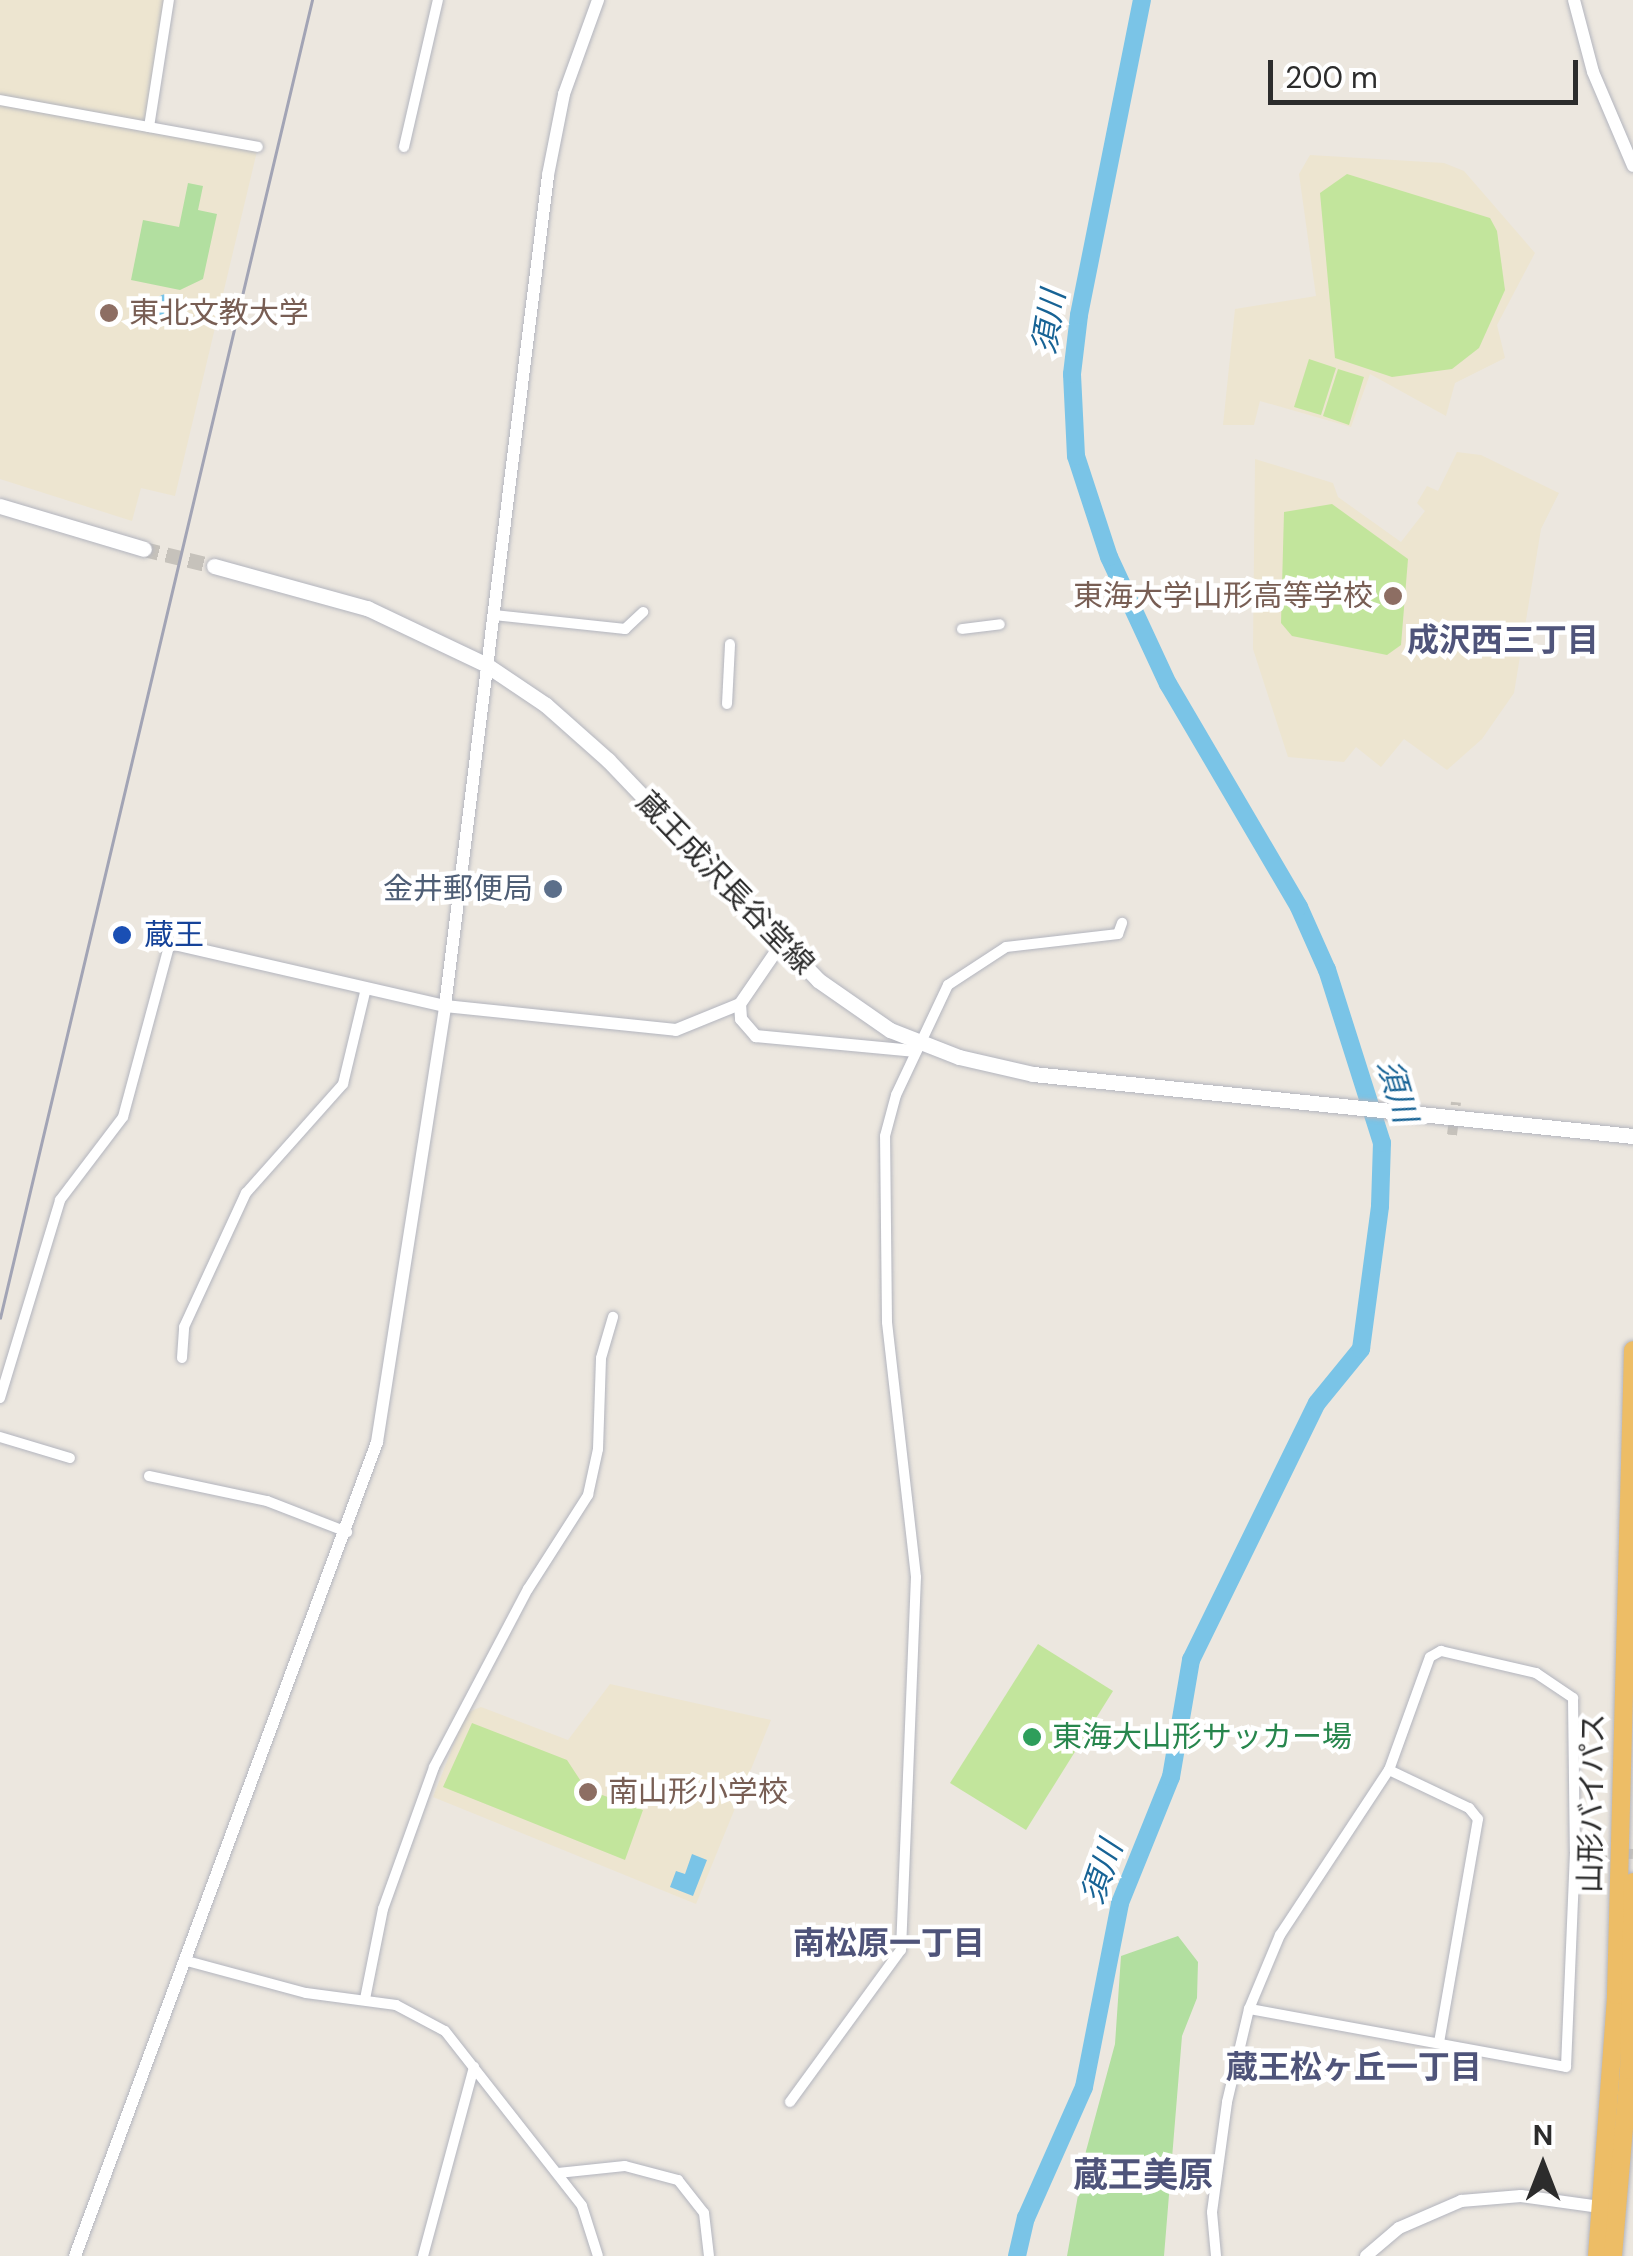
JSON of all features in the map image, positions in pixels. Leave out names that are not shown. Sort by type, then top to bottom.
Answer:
[{"type":"highway","name":"山形バイパス","points":[[1597,2256],[1618,2211],[1616,1995],[1633,1350]]},
{"type":"highway","name":"山形バイパス","points":[[1613,2256],[1633,1882]]},
{"type":"main road","points":[[0,506],[144,549]]},
{"type":"main road","name":"蔵王成沢長谷堂線","points":[[214,566],[367,608],[485,664],[546,704],[608,760],[779,946],[845,1002],[918,1047],[1020,1072],[1633,1136]]},
{"type":"street","points":[[149,127],[169,0]]},
{"type":"street","points":[[404,147],[438,0]]},
{"type":"street","points":[[75,2256],[347,1532],[384,1408],[445,1006],[548,175],[564,94],[598,0]]},
{"type":"street","points":[[1574,0],[1593,72],[1633,166]]},
{"type":"street","points":[[0,100],[258,147]]},
{"type":"street","points":[[494,615],[624,629],[642,612]]},
{"type":"street","points":[[962,629],[1000,624]]},
{"type":"street","points":[[727,704],[730,644]]},
{"type":"street","points":[[790,2102],[901,1950],[916,1577],[887,1322],[885,1166],[896,1096],[948,984],[994,953],[1118,934],[1122,923]]},
{"type":"street","points":[[0,1398],[60,1200],[123,1116],[170,943],[445,1006],[676,1030],[740,1004],[779,946]]},
{"type":"street","points":[[182,1358],[184,1326],[246,1193],[343,1084],[366,988]]},
{"type":"street","points":[[740,1004],[741,1020],[756,1036],[918,1047]]},
{"type":"street","points":[[365,1999],[383,1909],[434,1766],[528,1589],[588,1495],[597,1464],[600,1358],[613,1317]]},
{"type":"street","points":[[0,1437],[70,1458]]},
{"type":"street","points":[[149,1476],[267,1501],[347,1532]]},
{"type":"street","points":[[1216,2256],[1212,2212],[1227,2102],[1249,2009],[1280,1935],[1389,1770],[1430,1657],[1441,1651],[1536,1674],[1573,1698],[1566,2067],[1249,2009]]},
{"type":"street","points":[[1389,1770],[1469,1808],[1478,1819],[1438,2042]]},
{"type":"street","points":[[187,1961],[306,1993],[365,1999],[434,2022],[582,2206],[598,2256]]},
{"type":"street","points":[[424,2256],[474,2067]]},
{"type":"street","points":[[558,2173],[625,2166],[678,2180],[704,2213],[709,2256]]},
{"type":"street","points":[[1366,2256],[1399,2228],[1461,2201],[1521,2196],[1618,2211]]},
{"type":"shaded area","name":"東北文教大学","points":[[0,0],[169,0],[149,127],[258,147],[175,496],[141,488],[132,521],[0,479]]},
{"type":"shaded area","points":[[1310,155],[1444,163],[1464,171],[1535,253],[1497,325],[1505,358],[1455,383],[1446,416],[1370,374],[1351,427],[1260,401],[1254,425],[1223,425],[1235,309],[1316,296],[1299,174]]},
{"type":"shaded area","name":"東海大学山形高等学校","points":[[1457,452],[1481,455],[1559,493],[1541,529],[1514,693],[1482,739],[1447,770],[1404,739],[1381,767],[1356,747],[1344,762],[1288,757],[1253,649],[1255,459],[1333,483],[1338,497],[1401,542],[1425,511],[1417,503],[1427,486],[1438,491]]},
{"type":"shaded area","name":"南山形小学校","points":[[610,1684],[771,1720],[696,1904],[433,1797],[466,1713],[481,1707],[568,1740]]},
{"type":"green space","points":[[1347,174],[1490,218],[1497,231],[1505,290],[1479,348],[1452,369],[1392,377],[1335,358],[1320,193]]},
{"type":"green space","points":[[188,183],[203,186],[198,210],[217,214],[203,279],[180,290],[131,280],[143,220],[179,227]]},
{"type":"green space","points":[[1309,359],[1336,368],[1321,415],[1294,407]]},
{"type":"green space","points":[[1338,369],[1364,377],[1349,425],[1323,416]]},
{"type":"green space","points":[[1332,504],[1408,559],[1401,645],[1387,655],[1292,636],[1281,623],[1284,512]]},
{"type":"green space","name":"東海大山形サッカー場","points":[[1038,1644],[1113,1691],[1026,1830],[950,1783]]},
{"type":"green space","points":[[472,1723],[567,1760],[586,1789],[643,1810],[625,1860],[443,1787]]},
{"type":"green space","points":[[1178,1936],[1198,1962],[1197,1998],[1182,2036],[1164,2256],[1067,2256],[1086,2151],[1115,2044],[1121,1956]]},
{"type":"water","points":[[167,294],[176,298],[180,307],[176,316],[167,320],[158,316],[154,307],[158,298]]},
{"type":"water","points":[[692,1854],[707,1860],[693,1896],[670,1887],[676,1871],[685,1874]]},
{"type":"waterway","name":"須川","points":[[1017,2256],[1026,2218],[1084,2087],[1120,1903],[1171,1777],[1191,1660],[1317,1403],[1361,1349],[1380,1206],[1382,1143],[1327,970],[1299,907],[1168,684],[1109,557],[1076,456],[1072,374],[1079,315],[1142,0]]},
{"type":"tunnel","points":[[144,549],[214,566]]},
{"type":"tunnel","points":[[1452,1135],[1456,1102]]},
{"type":"tunnel","points":[[1597,1852],[1633,1854]]},
{"type":"railway","points":[[0,1318],[312,0]]},
{"type":"place","name":"東北文教大学","points":[[109,313]]},
{"type":"place","name":"東海大学山形高等学校","points":[[1393,596]]},
{"type":"place","name":"金井郵便局","points":[[553,889]]},
{"type":"place","name":"蔵王","points":[[122,935]]},
{"type":"place","name":"東海大山形サッカー場","points":[[1032,1737]]},
{"type":"place","name":"南山形小学校","points":[[588,1792]]},
{"type":"district","name":"成沢西三丁目","points":[[1503,640]]},
{"type":"district","name":"南松原一丁目","points":[[889,1943]]},
{"type":"district","name":"蔵王松ヶ丘一丁目","points":[[1354,2067]]},
{"type":"district","name":"蔵王美原","points":[[1143,2175]]}]
